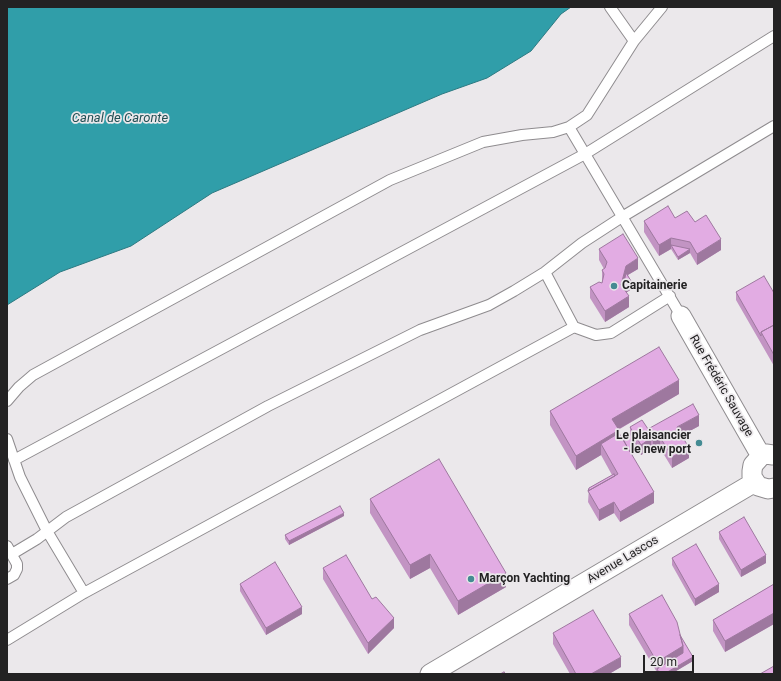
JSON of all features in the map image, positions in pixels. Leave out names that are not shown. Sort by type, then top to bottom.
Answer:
[{"type":"street","name":"Rue Frédéric Sauvage","points":[[681,316],[767,456]]},
{"type":"street","points":[[767,456],[756,460],[752,471],[755,482],[762,488],[774,488]]},
{"type":"street","name":"Avenue Lascos","points":[[430,674],[755,482]]},
{"type":"lane","points":[[610,7],[634,41]]},
{"type":"lane","points":[[7,402],[19,387],[33,375],[390,180],[483,142],[522,135],[553,132],[569,127],[587,115],[634,41],[662,7]]},
{"type":"lane","points":[[14,460],[585,154],[774,36]]},
{"type":"lane","points":[[7,579],[14,575],[17,569],[17,564],[10,550],[47,532],[66,517],[268,406],[420,330],[489,305],[545,272],[582,243],[622,217],[774,126]]},
{"type":"lane","points":[[569,127],[681,316]]},
{"type":"lane","points":[[545,272],[574,327],[596,335],[611,333],[670,296]]},
{"type":"lane","points":[[7,640],[84,593],[574,327]]},
{"type":"lane","points":[[7,439],[20,477],[47,532],[84,593]]},
{"type":"water","name":"Canal de Caronte","points":[[7,7],[571,7],[561,14],[531,51],[487,78],[442,94],[212,193],[131,246],[60,272],[7,305]]},
{"type":"building","points":[[668,206],[675,218],[687,211],[695,222],[706,215],[721,239],[697,254],[690,242],[671,238],[659,245],[644,221]]},
{"type":"building","points":[[623,234],[638,258],[626,266],[621,285],[629,296],[605,311],[590,287],[599,282],[602,283],[604,274],[602,270],[605,268],[607,262],[599,249]]},
{"type":"building","points":[[671,245],[690,249],[678,257]]},
{"type":"building","points":[[626,273],[633,284],[625,290],[623,287]]},
{"type":"building","points":[[764,276],[774,293],[774,325],[761,332],[761,336],[736,292]]},
{"type":"building","points":[[774,325],[774,355],[761,332]]},
{"type":"building","points":[[659,347],[679,380],[612,419],[619,430],[576,456],[550,411]]},
{"type":"building","points":[[693,404],[699,415],[677,427],[689,448],[672,457],[660,437],[653,441],[651,438],[641,445],[630,427],[642,420],[648,429]]},
{"type":"building","points":[[619,433],[654,492],[620,512],[614,502],[599,510],[588,491],[618,474],[601,444]]},
{"type":"building","points":[[630,434],[638,447],[630,452],[623,439]]},
{"type":"building","points":[[439,459],[506,573],[458,601],[430,554],[410,565],[370,499]]},
{"type":"building","points":[[614,474],[615,476],[588,491],[589,488]]},
{"type":"building","points":[[340,506],[344,513],[289,541],[285,535]]},
{"type":"building","points":[[744,517],[766,555],[741,570],[719,532]]},
{"type":"building","points":[[696,544],[719,584],[695,599],[672,558]]},
{"type":"building","points":[[346,555],[372,599],[376,597],[394,618],[368,643],[323,568]]},
{"type":"building","points":[[275,562],[302,607],[266,628],[240,584]]},
{"type":"building","points":[[774,584],[774,613],[725,641],[713,620]]},
{"type":"building","points":[[662,595],[677,622],[683,646],[657,662],[629,614]]},
{"type":"building","points":[[593,610],[621,657],[591,674],[576,674],[553,633]]},
{"type":"building","points":[[680,635],[693,657],[664,674],[660,674],[657,669],[683,653]]},
{"type":"building","points":[[774,666],[774,674],[760,674]]},
{"type":"place","name":"Capitainerie","points":[[614,286]]},
{"type":"place","name":"Le plaisancier - le new port","points":[[699,443]]},
{"type":"place","name":"Marçon Yachting","points":[[471,579]]}]
